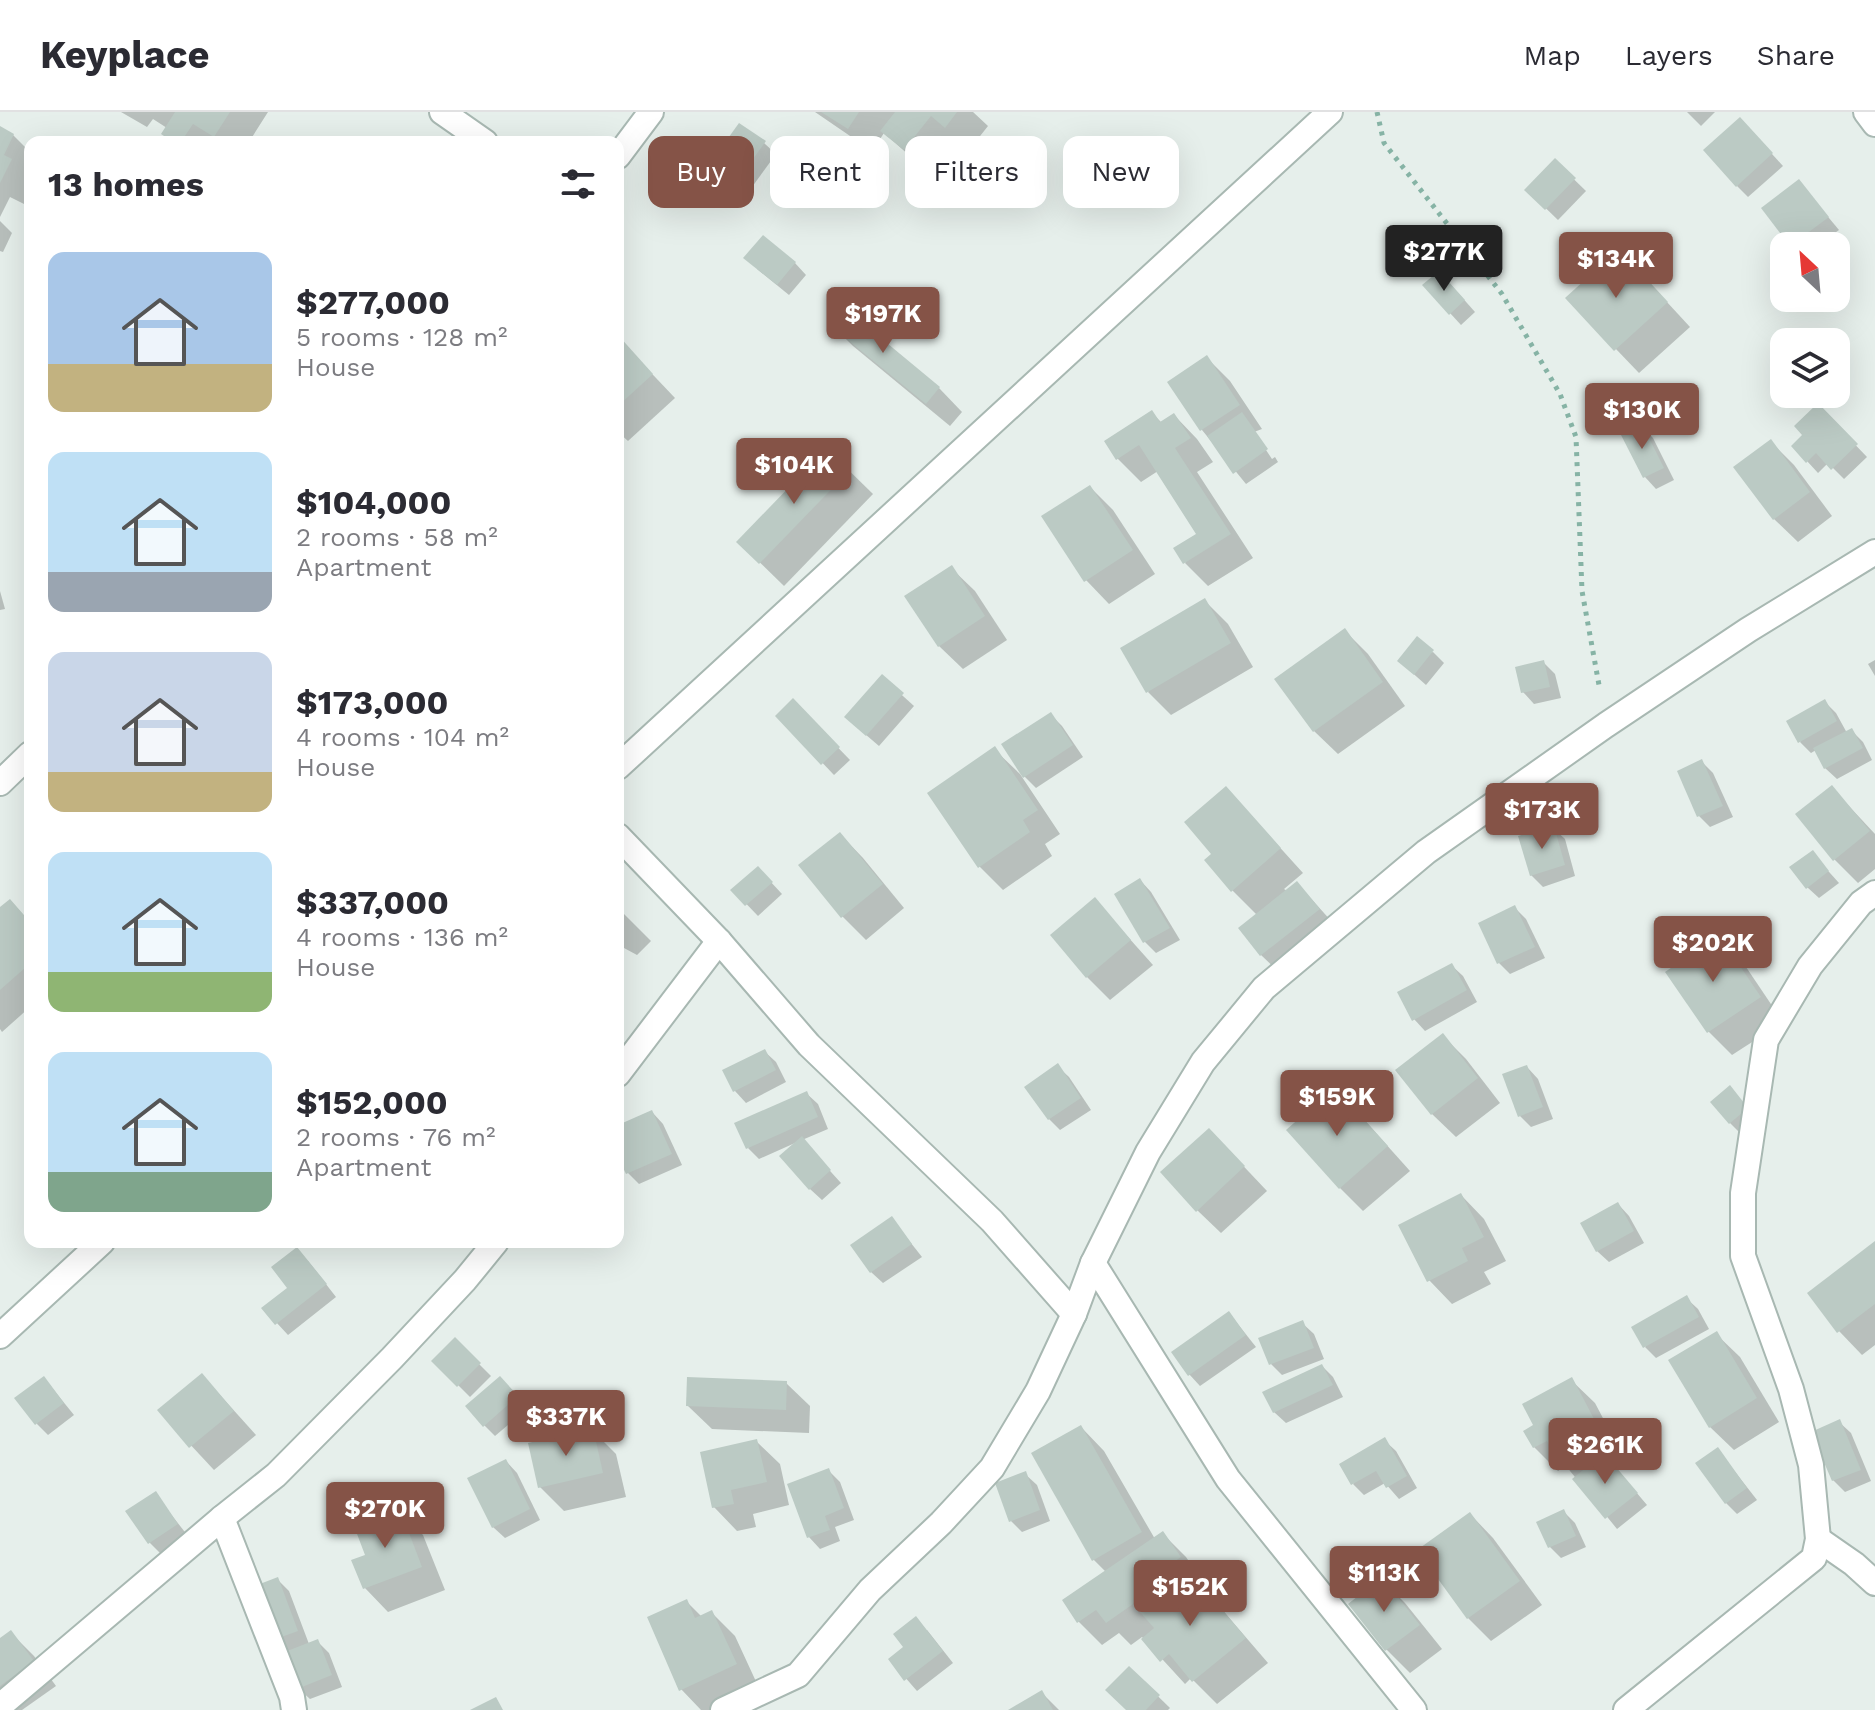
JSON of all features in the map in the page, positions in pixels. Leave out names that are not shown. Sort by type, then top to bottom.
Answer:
[{"type":"street","points":[[442,112],[476,136]]},
{"type":"street","points":[[624,148],[651,112]]},
{"type":"street","points":[[624,761],[1330,112]]},
{"type":"street","points":[[1866,112],[1875,124]]},
{"type":"street","points":[[723,1710],[798,1675],[870,1590],[941,1523],[992,1468],[1038,1391],[1074,1314],[1093,1263],[1148,1152],[1203,1062],[1264,988],[1426,852],[1748,630],[1875,552]]},
{"type":"street","points":[[0,783],[24,760]]},
{"type":"street","points":[[624,842],[719,941],[809,1045],[992,1221],[1074,1314]]},
{"type":"street","points":[[1626,1710],[1814,1558],[1818,1539],[1811,1465],[1791,1389],[1743,1256],[1743,1193],[1766,1040],[1810,966],[1861,903],[1875,893]]},
{"type":"street","points":[[624,1066],[719,941]]},
{"type":"street","points":[[0,1336],[95,1248]]},
{"type":"street","points":[[0,1706],[276,1475],[392,1358],[491,1248]]},
{"type":"street","points":[[1093,1263],[1228,1479],[1414,1710]]},
{"type":"street","points":[[222,1518],[292,1697],[294,1710]]},
{"type":"street","points":[[1818,1539],[1875,1583]]},
{"type":"path","points":[[1377,112],[1384,143],[1502,294],[1560,394],[1576,437],[1582,591],[1606,725]]},
{"type":"building","points":[[175,112],[230,112],[215,136],[193,124],[185,136],[161,134]]},
{"type":"building","points":[[821,112],[859,112],[848,129]]},
{"type":"building","points":[[895,112],[957,112],[945,128],[931,116],[915,136],[905,136],[904,150],[880,131]]},
{"type":"building","points":[[1740,117],[1773,153],[1736,187],[1703,150]]},
{"type":"building","points":[[739,123],[766,141],[754,158],[754,136],[730,136]]},
{"type":"building","points":[[0,126],[14,134],[4,155],[12,159],[0,183]]},
{"type":"building","points":[[1555,158],[1576,178],[1545,210],[1524,190]]},
{"type":"building","points":[[1799,179],[1829,217],[1809,232],[1779,232],[1761,208]]},
{"type":"building","points":[[763,235],[796,262],[777,285],[743,258]]},
{"type":"building","points":[[1619,249],[1668,302],[1614,351],[1565,298]]},
{"type":"building","points":[[1439,271],[1465,300],[1449,315],[1422,285]]},
{"type":"building","points":[[841,305],[940,387],[926,404],[827,323]]},
{"type":"building","points":[[624,342],[653,374],[624,401]]},
{"type":"building","points":[[1207,355],[1240,405],[1200,431],[1167,382]]},
{"type":"building","points":[[1813,408],[1823,408],[1858,444],[1831,470],[1816,453],[1806,463],[1791,446],[1802,435],[1794,426]]},
{"type":"building","points":[[1152,410],[1160,422],[1174,413],[1191,438],[1175,448],[1231,534],[1183,564],[1173,548],[1196,534],[1139,445],[1116,460],[1104,441]]},
{"type":"building","points":[[1242,412],[1268,449],[1233,474],[1207,436]]},
{"type":"building","points":[[1642,424],[1664,468],[1643,478],[1621,435]]},
{"type":"building","points":[[1771,439],[1810,492],[1773,520],[1733,467]]},
{"type":"building","points":[[828,447],[851,469],[759,564],[736,542]]},
{"type":"building","points":[[1090,485],[1133,550],[1084,582],[1041,516]]},
{"type":"building","points":[[952,565],[985,616],[938,647],[904,596]]},
{"type":"building","points":[[1205,598],[1231,643],[1146,693],[1120,648]]},
{"type":"building","points":[[1345,628],[1383,682],[1313,732],[1274,679]]},
{"type":"building","points":[[1417,636],[1434,650],[1414,675],[1397,661]]},
{"type":"building","points":[[1544,660],[1550,687],[1521,693],[1515,667]]},
{"type":"building","points":[[882,674],[904,693],[866,736],[844,717]]},
{"type":"building","points":[[793,698],[840,747],[821,765],[775,716]]},
{"type":"building","points":[[1825,699],[1837,721],[1798,743],[1786,721]]},
{"type":"building","points":[[1051,712],[1073,745],[1023,778],[1001,744]]},
{"type":"building","points":[[1852,728],[1863,748],[1824,769],[1813,748]]},
{"type":"building","points":[[995,746],[1038,810],[1023,820],[1030,832],[978,868],[927,793]]},
{"type":"building","points":[[1702,759],[1723,806],[1697,817],[1677,771]]},
{"type":"building","points":[[1832,785],[1870,831],[1833,861],[1795,814]]},
{"type":"building","points":[[1226,786],[1281,848],[1231,892],[1204,860],[1211,854],[1184,822]]},
{"type":"building","points":[[1554,826],[1565,865],[1530,876],[1518,836]]},
{"type":"building","points":[[840,832],[883,884],[841,918],[798,865]]},
{"type":"building","points":[[1813,850],[1829,871],[1806,889],[1789,867]]},
{"type":"building","points":[[758,866],[773,882],[745,906],[730,890]]},
{"type":"building","points":[[1140,878],[1170,928],[1143,943],[1114,894]]},
{"type":"building","points":[[1297,881],[1320,909],[1260,956],[1238,928]]},
{"type":"building","points":[[1095,897],[1131,940],[1086,978],[1050,935]]},
{"type":"building","points":[[10,899],[24,915],[24,969],[0,990],[0,907]]},
{"type":"building","points":[[1515,905],[1535,947],[1497,964],[1478,923]]},
{"type":"building","points":[[1719,935],[1761,997],[1707,1033],[1665,972]]},
{"type":"building","points":[[1452,963],[1467,990],[1412,1021],[1397,992]]},
{"type":"building","points":[[1443,1033],[1478,1078],[1431,1115],[1395,1070]]},
{"type":"building","points":[[765,1049],[776,1070],[733,1092],[722,1070]]},
{"type":"building","points":[[1058,1063],[1081,1098],[1048,1120],[1024,1087]]},
{"type":"building","points":[[1527,1065],[1543,1107],[1518,1117],[1502,1074]]},
{"type":"building","points":[[1730,1085],[1748,1108],[1729,1124],[1710,1102]]},
{"type":"building","points":[[1335,1087],[1388,1146],[1339,1189],[1286,1130]]},
{"type":"building","points":[[807,1091],[818,1117],[746,1149],[734,1123]]},
{"type":"building","points":[[652,1110],[672,1154],[626,1174],[624,1122]]},
{"type":"building","points":[[1209,1128],[1245,1166],[1196,1212],[1160,1172]]},
{"type":"building","points":[[802,1136],[831,1170],[809,1190],[779,1156]]},
{"type":"building","points":[[1461,1193],[1484,1237],[1462,1248],[1468,1261],[1427,1282],[1398,1225]]},
{"type":"building","points":[[1618,1202],[1634,1231],[1596,1252],[1580,1223]]},
{"type":"building","points":[[892,1216],[912,1244],[870,1273],[850,1245]]},
{"type":"building","points":[[1875,1241],[1875,1304],[1837,1333],[1807,1293]]},
{"type":"building","points":[[298,1248],[327,1284],[275,1325],[261,1308],[287,1288],[271,1267]]},
{"type":"building","points":[[1687,1295],[1699,1317],[1643,1348],[1631,1327]]},
{"type":"building","points":[[1229,1311],[1246,1335],[1188,1376],[1171,1352]]},
{"type":"building","points":[[1303,1320],[1314,1348],[1269,1365],[1258,1338]]},
{"type":"building","points":[[1717,1331],[1757,1398],[1709,1428],[1668,1360]]},
{"type":"building","points":[[455,1337],[481,1363],[457,1387],[431,1361]]},
{"type":"building","points":[[1322,1364],[1333,1385],[1273,1413],[1262,1392]]},
{"type":"building","points":[[202,1373],[234,1411],[189,1448],[157,1410]]},
{"type":"building","points":[[44,1376],[64,1403],[35,1425],[14,1398]]},
{"type":"building","points":[[500,1376],[518,1396],[483,1427],[465,1406]]},
{"type":"building","points":[[687,1377],[787,1381],[786,1410],[686,1406]]},
{"type":"building","points":[[1572,1377],[1603,1436],[1558,1461],[1547,1441],[1533,1448],[1523,1431],[1533,1425],[1522,1404]]},
{"type":"building","points":[[1840,1419],[1861,1470],[1832,1481],[1811,1432]]},
{"type":"building","points":[[1081,1425],[1142,1532],[1092,1561],[1031,1453]]},
{"type":"building","points":[[593,1428],[603,1473],[538,1488],[528,1443]]},
{"type":"building","points":[[1385,1437],[1407,1476],[1386,1488],[1376,1471],[1351,1485],[1339,1464]]},
{"type":"building","points":[[757,1439],[767,1482],[731,1490],[734,1504],[712,1508],[700,1452]]},
{"type":"building","points":[[1718,1447],[1747,1488],[1725,1504],[1695,1463]]},
{"type":"building","points":[[1604,1453],[1638,1493],[1605,1519],[1572,1479]]},
{"type":"building","points":[[506,1459],[530,1509],[492,1528],[467,1478]]},
{"type":"building","points":[[829,1468],[844,1508],[825,1516],[830,1530],[807,1538],[787,1484]]},
{"type":"building","points":[[1026,1471],[1040,1510],[1009,1522],[995,1483]]},
{"type":"building","points":[[156,1491],[178,1524],[148,1544],[125,1511]]},
{"type":"building","points":[[400,1509],[422,1567],[363,1589],[351,1560],[365,1555],[354,1526]]},
{"type":"building","points":[[1564,1509],[1576,1536],[1548,1548],[1536,1522]]},
{"type":"building","points":[[1470,1512],[1520,1581],[1467,1619],[1417,1550]]},
{"type":"building","points":[[1163,1531],[1181,1557],[1140,1585],[1146,1595],[1106,1623],[1096,1610],[1077,1623],[1062,1600]]},
{"type":"building","points":[[1190,1571],[1246,1638],[1192,1682],[1169,1654],[1160,1662],[1141,1639],[1154,1628],[1140,1612]]},
{"type":"building","points":[[278,1577],[298,1631],[273,1640],[252,1587]]},
{"type":"building","points":[[1382,1577],[1420,1625],[1385,1651],[1348,1604]]},
{"type":"building","points":[[687,1599],[695,1618],[712,1610],[737,1664],[679,1691],[647,1617]]},
{"type":"building","points":[[916,1616],[943,1651],[904,1681],[888,1659],[903,1647],[893,1634]]},
{"type":"building","points":[[11,1630],[34,1661],[0,1686],[0,1638]]},
{"type":"building","points":[[318,1639],[332,1675],[297,1689],[282,1653]]},
{"type":"building","points":[[1129,1666],[1160,1695],[1146,1710],[1126,1710],[1105,1690]]},
{"type":"building","points":[[1042,1690],[1053,1710],[1008,1710]]},
{"type":"building","points":[[496,1697],[503,1710],[470,1710]]}]
